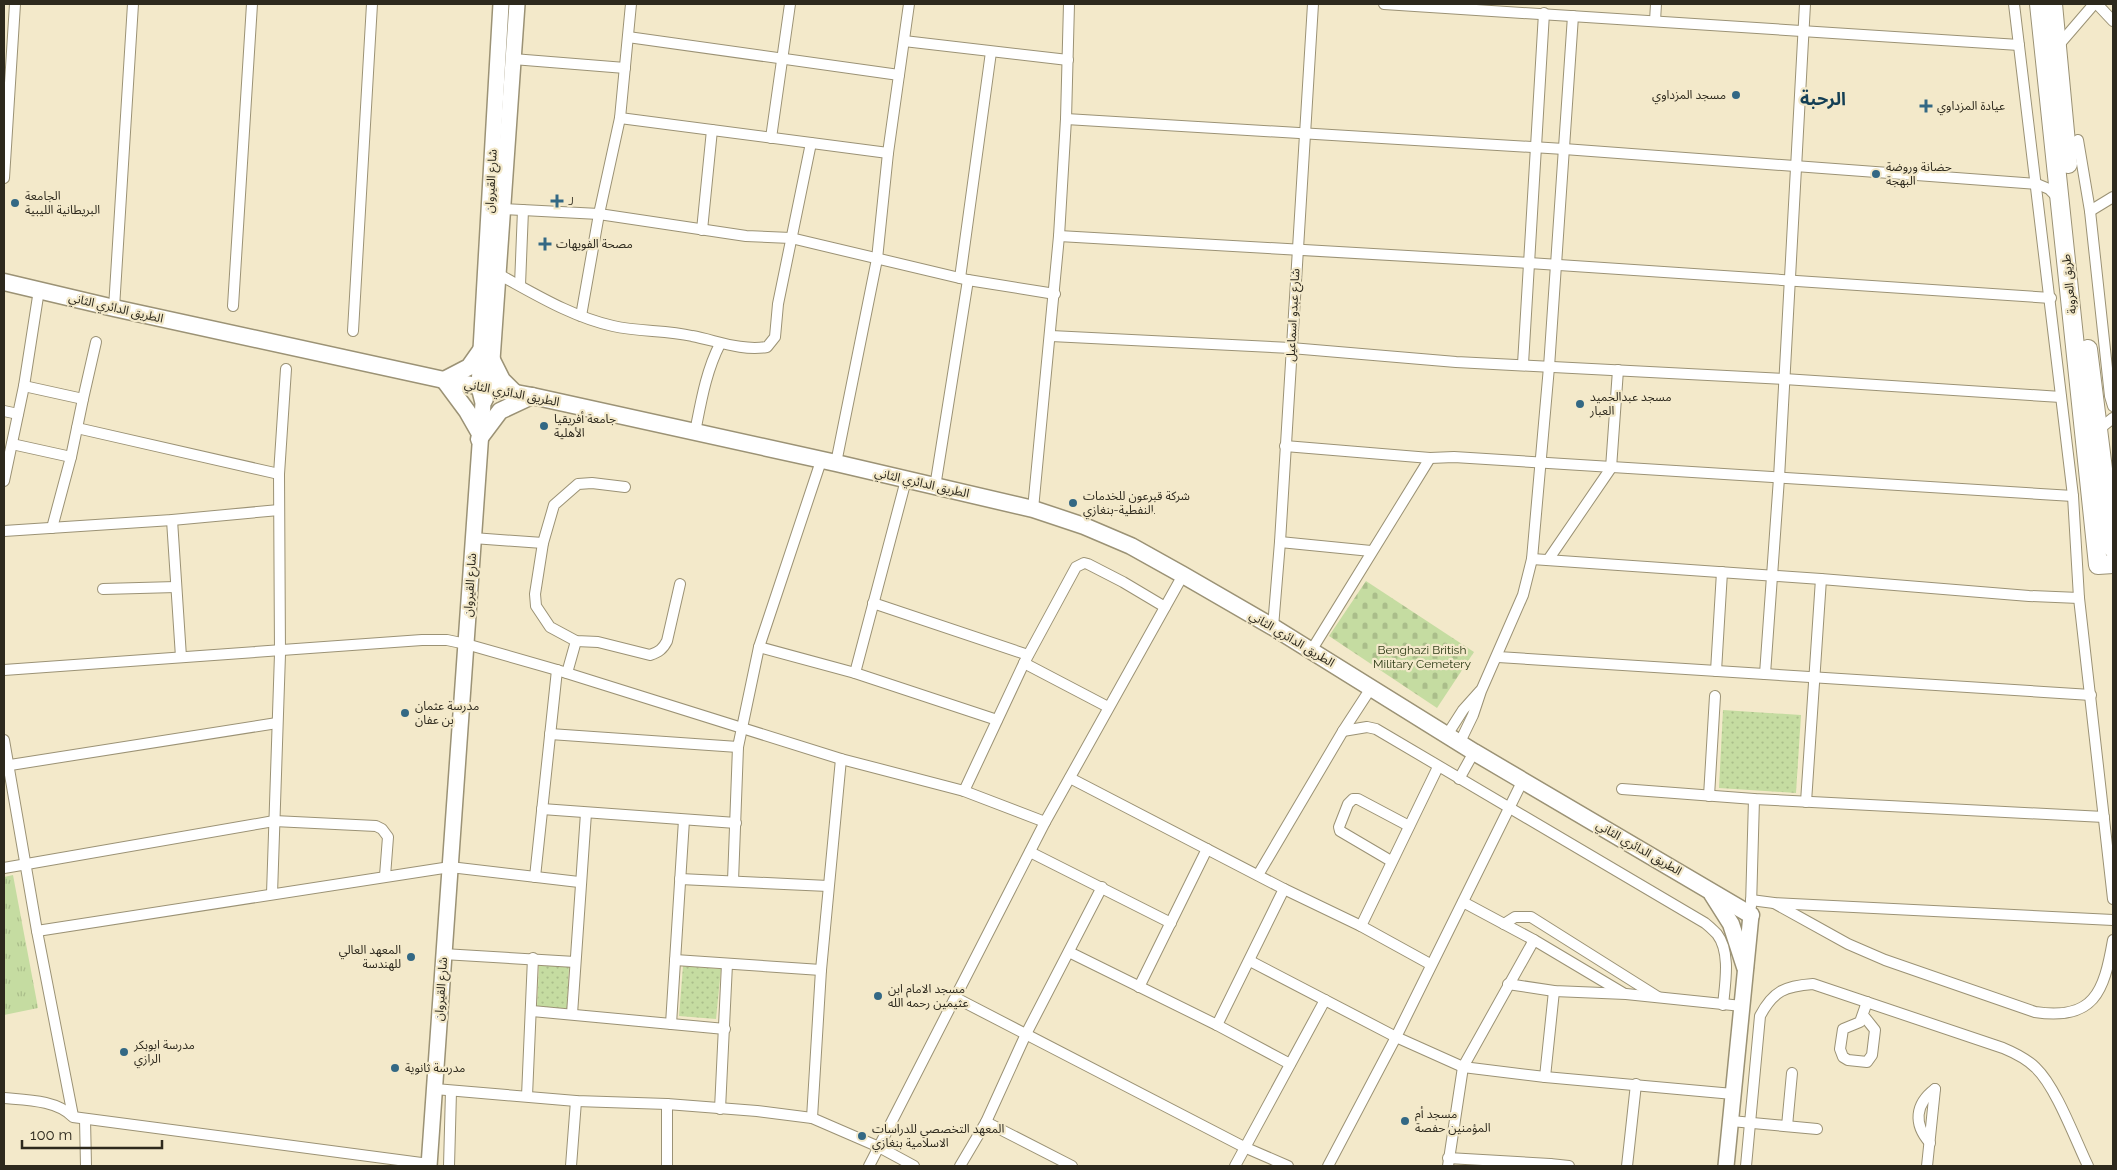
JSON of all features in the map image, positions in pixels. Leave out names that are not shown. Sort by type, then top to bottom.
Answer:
[{"type":"highway","name":"طريق العروبة","points":[[2039,4],[2060,201],[2105,565]]},
{"type":"highway","name":"طريق العروبة","points":[[2053,4],[2080,281],[2113,549]]},
{"type":"main road","name":"شارع القيروان","points":[[429,1165],[479,436],[487,355],[501,4]]},
{"type":"main road","points":[[514,393],[502,380],[487,355],[498,274],[517,4]]},
{"type":"main road","name":"الطريق الدائري الثاني","points":[[4,282],[444,380],[484,393],[514,393],[532,396],[696,432],[1034,509],[1084,526],[1131,546],[1183,575],[1273,627],[1474,752],[1710,890],[1751,907]]},
{"type":"main road","points":[[487,355],[444,380],[467,411],[479,436],[500,412],[532,396]]},
{"type":"main road","points":[[1710,890],[1731,924],[1745,967]]},
{"type":"main road","points":[[1726,1166],[1751,907]]},
{"type":"street","points":[[4,178],[14,4]]},
{"type":"street","points":[[114,308],[133,4]]},
{"type":"street","points":[[233,306],[252,4]]},
{"type":"street","points":[[353,331],[372,4]]},
{"type":"street","points":[[581,316],[599,214],[620,118],[631,4]]},
{"type":"street","points":[[771,138],[790,4]]},
{"type":"street","points":[[734,881],[738,747],[741,729],[759,647],[828,462],[877,259],[888,153],[909,4]]},
{"type":"street","points":[[1034,509],[1055,294],[1066,119],[1069,4]]},
{"type":"street","name":"شارع عبدو اسماعيل","points":[[1273,627],[1280,542],[1313,4]]},
{"type":"street","points":[[1384,4],[1464,6],[1573,16],[2019,45]]},
{"type":"street","points":[[1655,21],[1656,4]]},
{"type":"street","points":[[1765,674],[1779,478],[1802,30],[1805,4]]},
{"type":"street","points":[[2014,4],[2051,298],[2073,496],[2079,598],[2113,899]]},
{"type":"street","points":[[2057,47],[2096,4],[2113,21]]},
{"type":"street","points":[[1523,364],[1544,13]]},
{"type":"street","points":[[1453,739],[1473,715],[1481,691],[1498,657],[1523,595],[1532,559],[1549,366],[1573,16]]},
{"type":"street","points":[[628,36],[899,75]]},
{"type":"street","points":[[904,41],[1068,60]]},
{"type":"street","points":[[935,487],[964,279],[991,52]]},
{"type":"street","points":[[513,59],[625,68]]},
{"type":"street","points":[[620,118],[888,153]]},
{"type":"street","points":[[1066,119],[1536,147],[2037,184],[2049,189],[2060,201]]},
{"type":"street","points":[[702,230],[712,130]]},
{"type":"street","points":[[2078,140],[2090,211],[2110,396],[2113,406]]},
{"type":"street","points":[[498,274],[581,316],[614,326],[692,336],[720,344],[754,349],[767,347],[775,337],[778,304],[811,143]]},
{"type":"street","points":[[2090,211],[2113,197]]},
{"type":"street","points":[[503,209],[599,214],[746,236],[791,238],[964,279],[1055,294]]},
{"type":"street","points":[[520,286],[523,210]]},
{"type":"street","points":[[1059,236],[1529,263],[2051,298]]},
{"type":"street","points":[[4,481],[24,386],[39,290]]},
{"type":"street","points":[[1051,336],[1291,348],[1437,360],[1784,379],[2061,397]]},
{"type":"street","points":[[52,528],[71,457],[96,342]]},
{"type":"street","points":[[696,432],[704,388],[713,357],[720,344]]},
{"type":"street","points":[[272,894],[280,650],[279,474],[286,369]]},
{"type":"street","points":[[1548,560],[1611,468],[1618,370]]},
{"type":"street","points":[[24,386],[83,399]]},
{"type":"street","points":[[4,411],[18,414]]},
{"type":"street","points":[[2098,430],[2113,418]]},
{"type":"street","points":[[77,428],[279,474]]},
{"type":"street","points":[[12,444],[71,457]]},
{"type":"street","points":[[1286,446],[1430,458],[1454,457],[2073,496]]},
{"type":"street","points":[[1311,651],[1430,458]]},
{"type":"street","points":[[855,673],[906,480]]},
{"type":"street","points":[[625,487],[592,483],[578,484],[554,505],[543,543],[534,594],[536,606],[550,627],[576,641],[598,642],[650,654],[664,648],[680,584]]},
{"type":"street","points":[[4,531],[172,520],[279,510]]},
{"type":"street","points":[[172,520],[181,657]]},
{"type":"street","points":[[473,538],[543,543]]},
{"type":"street","points":[[1280,542],[1371,551]]},
{"type":"street","points":[[1532,559],[1821,579],[2029,596],[2079,598]]},
{"type":"street","points":[[964,791],[1026,659],[1076,567],[1084,563],[1123,582],[1165,608]]},
{"type":"street","points":[[1716,671],[1722,572]]},
{"type":"street","points":[[868,1166],[880,1147],[1045,822],[1183,575]]},
{"type":"street","points":[[1806,802],[1821,579]]},
{"type":"street","points":[[103,589],[176,587]]},
{"type":"street","points":[[873,603],[1026,659],[1108,707]]},
{"type":"street","points":[[4,670],[422,640],[447,640],[562,671],[841,759],[964,791],[1045,822]]},
{"type":"street","points":[[535,877],[550,734],[562,671],[576,641]]},
{"type":"street","points":[[759,647],[855,673],[996,720]]},
{"type":"street","points":[[1498,657],[2091,695]]},
{"type":"street","points":[[1258,875],[1343,731],[1371,688]]},
{"type":"street","points":[[1453,739],[1463,710],[1481,691]]},
{"type":"street","points":[[1709,796],[1715,696]]},
{"type":"street","points":[[6,766],[277,723]]},
{"type":"street","points":[[1343,731],[1367,727],[1376,729],[1672,903],[1711,929],[1717,935],[1723,947],[1726,978],[1723,1005]]},
{"type":"street","points":[[550,734],[738,747]]},
{"type":"street","points":[[4,740],[6,766],[73,1118]]},
{"type":"street","points":[[1459,778],[1474,752]]},
{"type":"street","points":[[812,1118],[821,970],[841,759]]},
{"type":"street","points":[[1361,926],[1438,767]]},
{"type":"street","points":[[1070,778],[1284,889],[1361,926],[1430,964]]},
{"type":"street","points":[[1328,1166],[1396,1037],[1430,964],[1523,780]]},
{"type":"street","points":[[1622,789],[1754,799],[2104,817]]},
{"type":"street","points":[[1391,861],[1340,831],[1339,827],[1348,804],[1353,799],[1358,799],[1409,826]]},
{"type":"street","points":[[1754,799],[1751,907],[1774,903],[2113,920]]},
{"type":"street","points":[[542,809],[736,823]]},
{"type":"street","points":[[572,1014],[586,813]]},
{"type":"street","points":[[671,1024],[684,820]]},
{"type":"street","points":[[4,868],[274,821],[376,826],[382,829],[388,837],[385,876]]},
{"type":"street","points":[[1139,987],[1207,849]]},
{"type":"street","points":[[1030,852],[1171,923]]},
{"type":"street","points":[[37,931],[450,867],[580,882]]},
{"type":"street","points":[[680,879],[828,886]]},
{"type":"street","points":[[960,1166],[986,1122],[1026,1034],[1102,887]]},
{"type":"street","points":[[1217,1025],[1284,889]]},
{"type":"street","points":[[1463,902],[1534,940],[1626,994]]},
{"type":"street","points":[[1774,903],[1848,944],[1885,960],[2035,1012],[2053,1015],[2069,1014],[2081,1009],[2093,998],[2105,977],[2113,940]]},
{"type":"street","points":[[1504,924],[1515,917],[1531,917],[1660,998]]},
{"type":"street","points":[[1534,940],[1463,1068],[1448,1162],[1569,1166]]},
{"type":"street","points":[[1069,952],[1217,1025],[1290,1064]]},
{"type":"street","points":[[443,954],[575,962]]},
{"type":"street","points":[[527,1096],[533,958]]},
{"type":"street","points":[[675,960],[821,970]]},
{"type":"street","points":[[1250,961],[1396,1037],[1463,1068],[1733,1094]]},
{"type":"street","points":[[720,1109],[727,964]]},
{"type":"street","points":[[1508,984],[1554,991],[1626,994],[1742,1006]]},
{"type":"street","points":[[1746,1166],[1760,1016],[1772,996],[1796,985],[1812,984],[2003,1048],[2035,1067],[2050,1086],[2088,1166]]},
{"type":"street","points":[[1545,1077],[1554,991]]},
{"type":"street","points":[[956,998],[1244,1147],[1288,1166]]},
{"type":"street","points":[[1235,1166],[1325,1000]]},
{"type":"street","points":[[1863,1015],[1875,1030],[1872,1054],[1867,1062],[1848,1060],[1842,1057],[1840,1049],[1843,1028],[1860,1022],[1867,1002]]},
{"type":"street","points":[[532,1011],[725,1029]]},
{"type":"street","points":[[1787,1126],[1792,1073]]},
{"type":"street","points":[[1627,1166],[1636,1084]]},
{"type":"street","points":[[434,1090],[576,1101],[667,1104],[757,1111],[812,1118],[880,1147],[914,1166]]},
{"type":"street","points":[[449,1166],[452,1091]]},
{"type":"street","points":[[4,1098],[55,1106],[66,1110],[73,1118],[429,1165]]},
{"type":"street","points":[[571,1166],[576,1101]]},
{"type":"street","points":[[667,1104],[667,1166]]},
{"type":"street","points":[[85,1119],[86,1166]]},
{"type":"street","points":[[1731,1121],[1817,1129]]},
{"type":"street","points":[[986,1122],[1072,1166]]},
{"type":"street","points":[[1927,1166],[1930,1143]]},
{"type":"street","points":[[1049,1166],[1053,1156]]},
{"type":"green space","name":"Benghazi British Military Cemetery","points":[[1366,581],[1474,652],[1437,708],[1329,636]]},
{"type":"green space","points":[[1723,710],[1801,715],[1796,793],[1719,788]]},
{"type":"green space","points":[[13,875],[38,1008],[4,1015],[4,877]]},
{"type":"green space","points":[[539,965],[569,966],[567,1009],[537,1007]]},
{"type":"green space","points":[[683,966],[721,969],[716,1019],[679,1016]]},
{"type":"place","name":"مسجد المزداوي","points":[[1736,95]]},
{"type":"place","name":"عيادة المزداوي","points":[[1926,106]]},
{"type":"place","name":"حضانة وروضة البهجة","points":[[1876,174]]},
{"type":"place","name":"J","points":[[557,201]]},
{"type":"place","name":"الجامعة البريطانية الليبية","points":[[15,203]]},
{"type":"place","name":"مصحة الفويهات","points":[[545,244]]},
{"type":"place","name":"مسجد عبدالحميد العبار","points":[[1580,404]]},
{"type":"place","name":"جامعة أفريقيا الأهلية","points":[[544,426]]},
{"type":"place","name":"شركة قبرعون للخدمات النفطية-بنغازي.","points":[[1073,503]]},
{"type":"place","name":"مدرسة عثمان بن عفان","points":[[405,713]]},
{"type":"place","name":"المعهد العالي للهندسة","points":[[411,957]]},
{"type":"place","name":"مسجد الامام ابن عثيمين رحمه الله","points":[[878,996]]},
{"type":"place","name":"مدرسة ابوبكر الرازي","points":[[124,1052]]},
{"type":"place","name":"مدرسة ثانوية","points":[[395,1068]]},
{"type":"place","name":"مسجد أم المؤمنين حفصة","points":[[1405,1121]]},
{"type":"place","name":"المعهد التخصصي للدراسات الاسلامية بنغازي","points":[[862,1136]]},
{"type":"district","name":"الرحبة","points":[[1823,99]]}]
